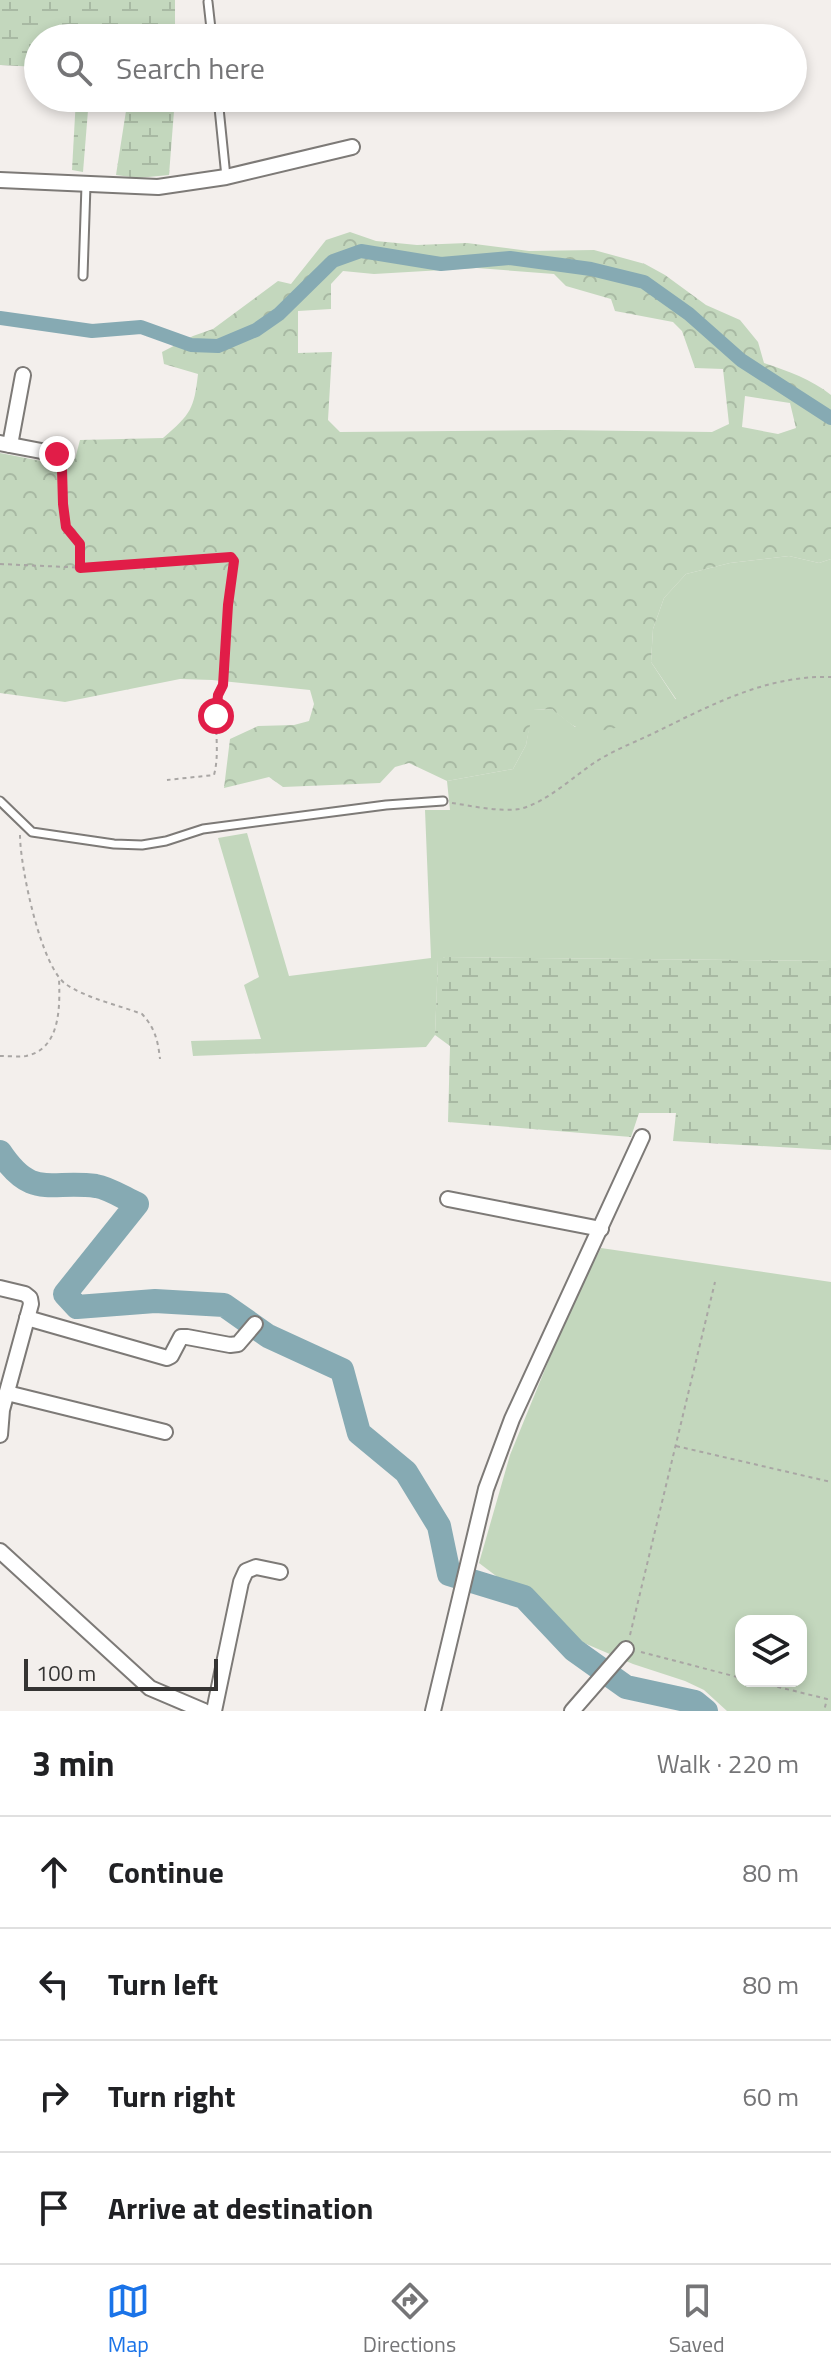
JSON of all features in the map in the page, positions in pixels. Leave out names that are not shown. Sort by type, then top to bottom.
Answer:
[{"type":"street","points":[[0,180],[158,187],[226,177],[352,147]]},
{"type":"street","points":[[23,375],[5,444],[57,454]]},
{"type":"street","points":[[433,1711],[486,1489],[512,1419],[642,1137]]},
{"type":"street","points":[[448,1199],[601,1229]]},
{"type":"street","points":[[0,1288],[25,1294],[31,1304],[2,1410],[0,1435]]},
{"type":"street","points":[[27,1318],[163,1358],[171,1356],[181,1337],[238,1344],[255,1324]]},
{"type":"street","points":[[7,1393],[165,1432]]},
{"type":"street","points":[[0,1551],[150,1688],[204,1711]]},
{"type":"street","points":[[214,1711],[241,1582],[246,1571],[256,1567],[280,1572]]},
{"type":"street","points":[[572,1711],[624,1654]]},
{"type":"lane","points":[[208,2],[210,24]]},
{"type":"lane","points":[[219,112],[226,177]]},
{"type":"lane","points":[[83,276],[86,185]]},
{"type":"lane","points":[[0,801],[32,832],[142,845],[203,829],[386,805],[443,801]]},
{"type":"path","points":[[57,454],[62,469],[66,527],[80,544],[80,568]]},
{"type":"path","points":[[0,564],[80,568],[231,557],[234,561],[223,685],[218,695],[216,716],[218,743],[214,775],[167,780]]},
{"type":"path","points":[[443,801],[494,809],[521,809],[544,798],[599,760],[748,689],[806,676],[831,677]]},
{"type":"path","points":[[20,822],[20,853],[41,941],[51,965],[65,984],[142,1014],[150,1023],[158,1042],[160,1059]]},
{"type":"path","points":[[0,1056],[27,1056],[44,1048],[55,1030],[60,1008],[59,977]]},
{"type":"path","points":[[715,1282],[624,1654],[735,1677]]},
{"type":"path","points":[[675,1445],[831,1482]]},
{"type":"path","points":[[779,1687],[829,1699],[824,1711]]},
{"type":"green space","points":[[0,0],[175,0],[175,24],[24,24],[24,66],[0,65]]},
{"type":"green space","points":[[75,112],[88,112],[83,172],[72,170]]},
{"type":"green space","points":[[126,112],[174,112],[169,175],[138,178],[116,175]]},
{"type":"green space","points":[[350,232],[376,241],[417,245],[467,243],[529,251],[594,250],[645,264],[706,305],[740,320],[758,342],[764,363],[807,380],[831,395],[831,559],[819,563],[789,556],[730,563],[686,574],[664,598],[653,629],[651,662],[676,700],[616,728],[591,731],[578,728],[552,709],[533,710],[526,745],[513,769],[447,781],[409,763],[395,767],[380,783],[283,787],[269,777],[224,788],[230,739],[258,726],[294,725],[309,721],[314,704],[310,690],[180,679],[65,702],[0,693],[0,453],[62,465],[75,459],[80,440],[163,438],[190,410],[198,374],[164,364],[162,352],[213,329],[278,281],[291,284],[326,240]],"holes":[[[477,268],[554,274],[566,286],[611,299],[615,311],[673,322],[682,331],[695,368],[723,369],[729,424],[712,432],[340,432],[328,420],[332,352],[298,353],[298,311],[331,309],[331,284],[343,271],[374,274]],[[745,396],[790,403],[796,428],[778,434],[742,427]]]},
{"type":"green space","points":[[789,556],[819,563],[831,559],[831,961],[445,957],[438,960],[435,1035],[426,1047],[193,1056],[191,1041],[261,1039],[244,985],[259,977],[218,838],[247,833],[289,976],[431,958],[425,810],[450,810],[447,781],[513,769],[526,745],[532,710],[552,709],[575,727],[676,699],[651,662],[653,629],[664,598],[686,574],[730,563]]},
{"type":"green space","points":[[438,959],[831,961],[831,1150],[673,1141],[676,1113],[639,1113],[631,1137],[448,1122],[450,1046],[435,1035]]},
{"type":"green space","points":[[601,1248],[831,1282],[831,1711],[727,1711],[704,1690],[584,1643],[479,1563],[510,1455],[568,1313]]},
{"type":"waterway","points":[[0,318],[92,331],[141,327],[191,345],[218,346],[256,330],[279,314],[333,261],[361,251],[441,264],[510,258],[591,269],[644,282],[689,314],[741,360],[831,418]]},
{"type":"waterway","points":[[0,1152],[11,1167],[32,1182],[96,1186],[137,1204],[65,1294],[77,1307],[155,1301],[224,1305],[268,1336],[342,1370],[359,1433],[406,1472],[439,1526],[449,1574],[524,1597],[574,1650],[626,1687],[695,1702],[706,1711]]},
{"type":"route","points":[[57,454],[62,469],[66,527],[80,544],[80,568],[205,558],[231,557],[234,561],[223,685],[218,695],[216,716]]}]
